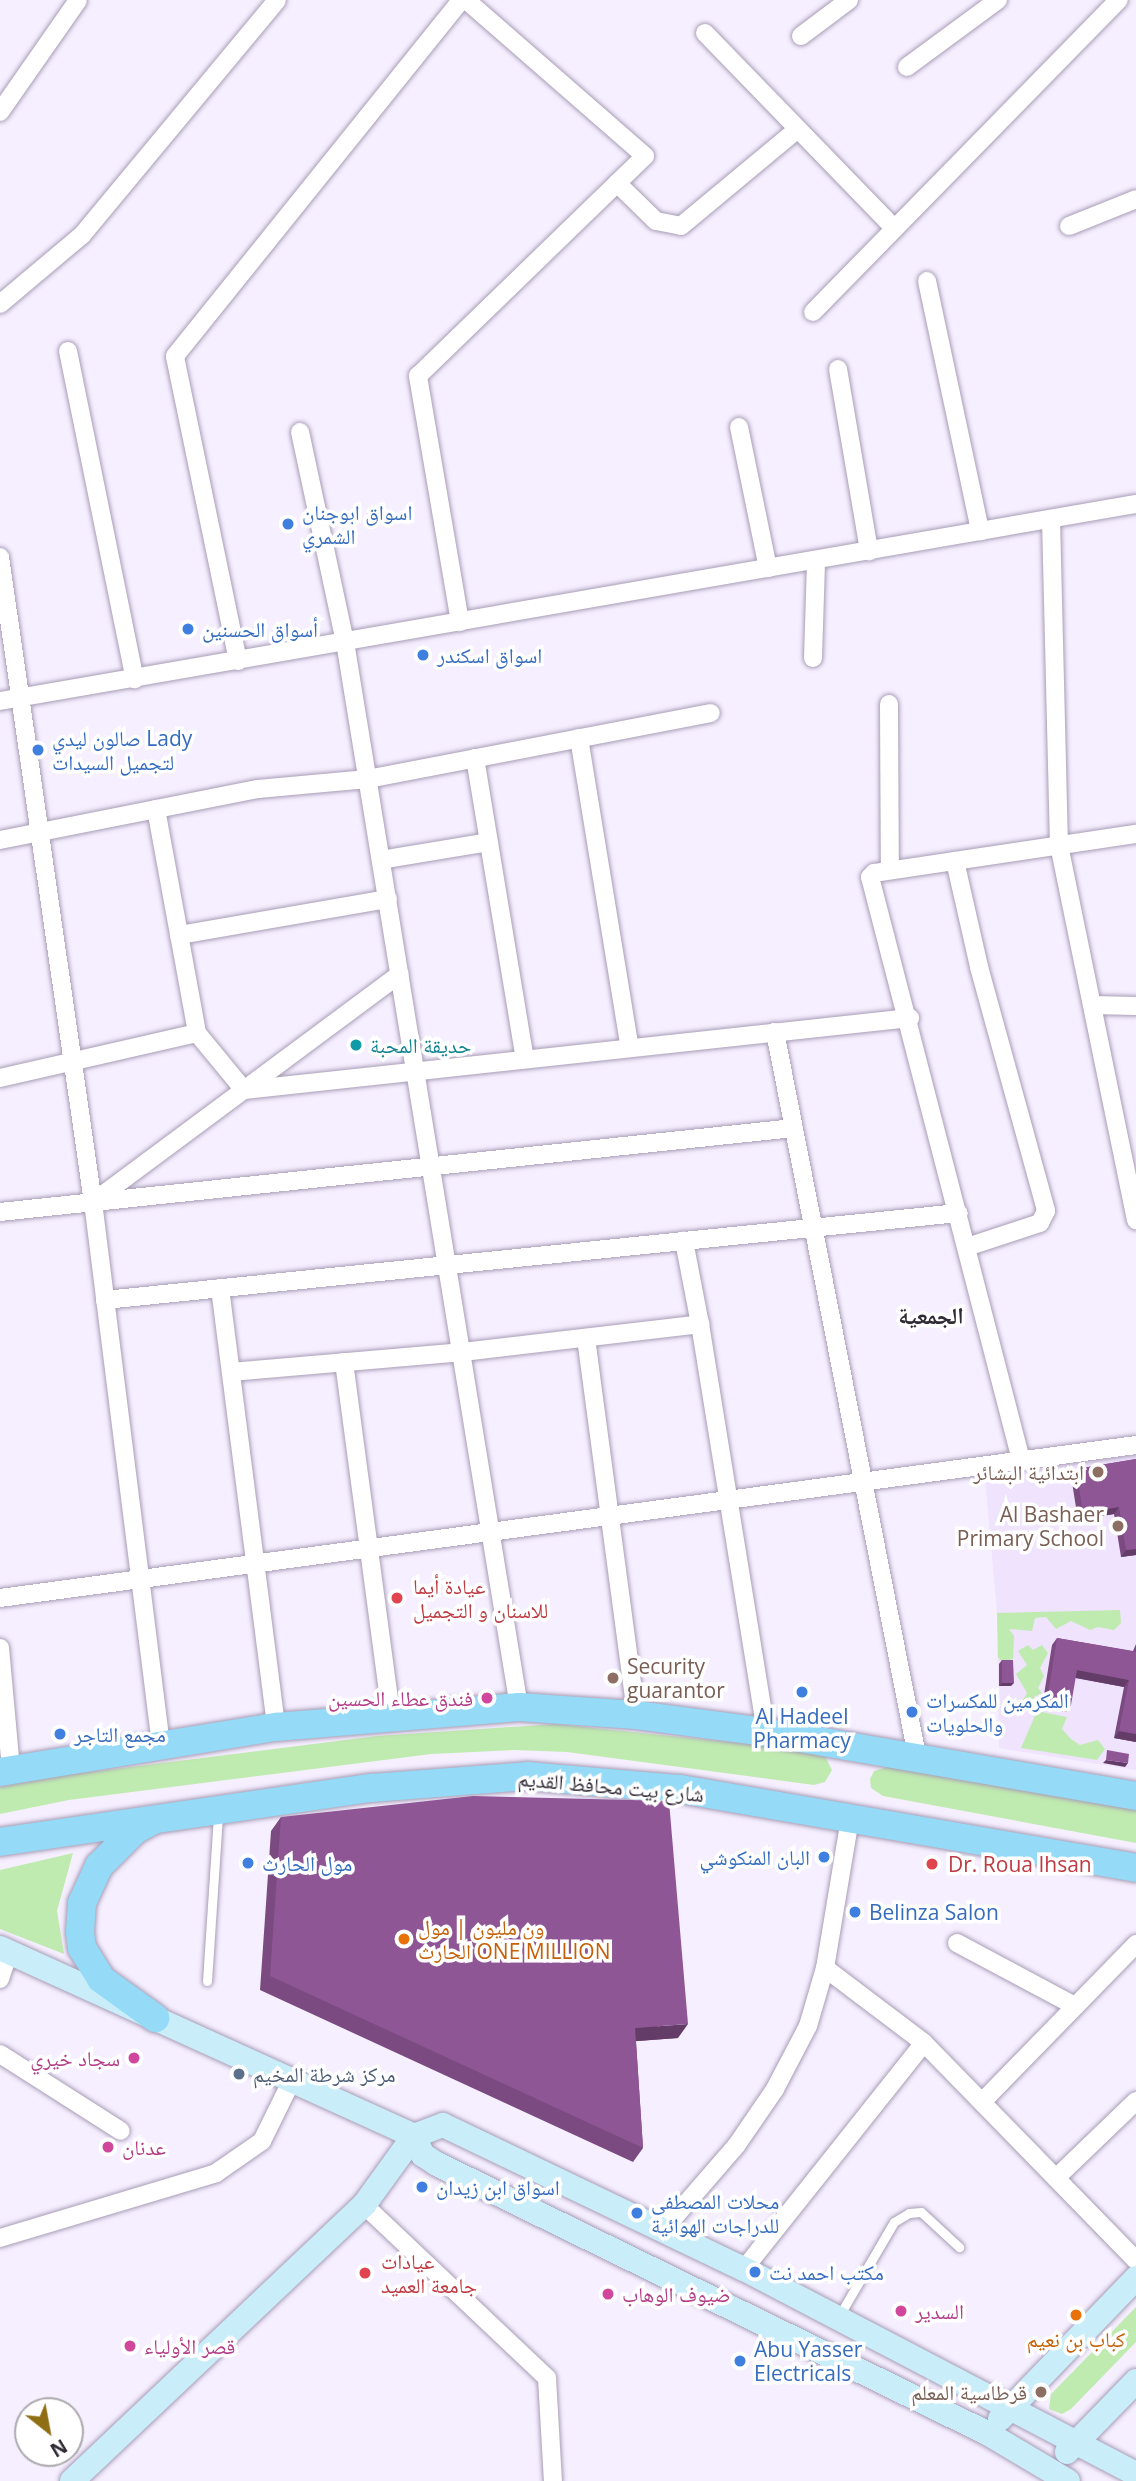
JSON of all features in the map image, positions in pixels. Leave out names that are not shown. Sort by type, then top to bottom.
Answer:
[{"type":"main road","points":[[6,1771],[276,1727],[519,1707],[636,1714],[766,1732],[1136,1796]]},
{"type":"main road","name":"شارع بيت محافظ القديم","points":[[0,1842],[372,1788],[527,1776],[680,1789],[1136,1868]]},
{"type":"main road","points":[[155,2018],[101,1979],[90,1964],[82,1948],[80,1915],[89,1882],[99,1866],[135,1830],[165,1816]]},
{"type":"main road","points":[[2,1960],[34,1964],[414,2136],[423,2155],[437,2164],[987,2433],[1059,2476],[1076,2442],[1136,2381]]},
{"type":"main road","points":[[72,2481],[364,2204],[414,2136],[432,2126],[456,2128],[664,2229],[1136,2474]]},
{"type":"main road","points":[[987,2433],[1136,2278]]},
{"type":"street","points":[[0,112],[78,0]]},
{"type":"street","points":[[0,304],[82,235],[277,0]]},
{"type":"street","points":[[237,660],[175,356],[463,0],[646,156],[418,376],[460,622]]},
{"type":"street","points":[[801,36],[849,0]]},
{"type":"street","points":[[906,67],[998,0]]},
{"type":"street","points":[[813,312],[1119,0]]},
{"type":"street","points":[[705,33],[894,228]]},
{"type":"street","points":[[617,183],[656,221],[681,226],[798,129]]},
{"type":"street","points":[[1069,226],[1136,199]]},
{"type":"street","points":[[927,281],[980,531]]},
{"type":"street","points":[[68,351],[135,679]]},
{"type":"street","points":[[838,369],[869,551]]},
{"type":"street","points":[[738,427],[768,568]]},
{"type":"street","points":[[300,432],[345,642],[519,1707]]},
{"type":"street","points":[[0,701],[1136,504]]},
{"type":"street","points":[[1051,519],[1059,845],[1092,1004],[1129,1149],[1136,1220]]},
{"type":"street","points":[[0,557],[93,1202],[162,1745]]},
{"type":"street","points":[[813,658],[816,560]]},
{"type":"street","points":[[889,705],[890,870]]},
{"type":"street","points":[[0,840],[258,789],[368,779],[710,713]]},
{"type":"street","points":[[579,738],[630,1048]]},
{"type":"street","points":[[475,758],[525,1059]]},
{"type":"street","points":[[156,809],[197,1033],[244,1090]]},
{"type":"street","points":[[1021,1460],[910,1017],[870,877],[890,870],[1136,834]]},
{"type":"street","points":[[381,860],[489,842]]},
{"type":"street","points":[[955,860],[979,967],[1046,1211],[1040,1223],[967,1247]]},
{"type":"street","points":[[179,935],[388,899]]},
{"type":"street","points":[[93,1202],[400,974]]},
{"type":"street","points":[[1092,1004],[1136,1006]]},
{"type":"street","points":[[244,1090],[910,1017]]},
{"type":"street","points":[[775,1032],[917,1756]]},
{"type":"street","points":[[0,1077],[197,1033]]},
{"type":"street","points":[[0,1212],[794,1128]]},
{"type":"street","points":[[105,1300],[959,1213]]},
{"type":"street","points":[[684,1241],[730,1500],[766,1732]]},
{"type":"street","points":[[219,1288],[276,1727]]},
{"type":"street","points":[[231,1372],[463,1352],[700,1324]]},
{"type":"street","points":[[586,1338],[636,1714]]},
{"type":"street","points":[[344,1362],[391,1716]]},
{"type":"street","points":[[0,1598],[1136,1445]]},
{"type":"street","points":[[0,1647],[6,1771]]},
{"type":"street","points":[[664,2229],[736,2146],[775,2089],[808,2026],[825,1968],[850,1819]]},
{"type":"street","points":[[957,1943],[1075,2006]]},
{"type":"street","points":[[982,2102],[1136,1944]]},
{"type":"street","points":[[825,1968],[924,2043],[1136,2260]]},
{"type":"street","points":[[744,2269],[924,2043]]},
{"type":"street","points":[[0,2054],[121,2132]]},
{"type":"street","points":[[0,2238],[216,2173],[262,2141],[292,2080]]},
{"type":"street","points":[[1056,2178],[1136,2101]]},
{"type":"street","points":[[364,2204],[547,2378],[553,2481]]},
{"type":"lane","points":[[207,1981],[219,1809]]},
{"type":"lane","points":[[838,2318],[894,2222],[909,2213],[921,2212],[959,2247]]},
{"type":"shaded area","points":[[1136,1455],[1136,1770],[999,1748],[997,1613],[985,1477]]},
{"type":"green space","points":[[1120,1610],[1121,1623],[1114,1630],[1098,1627],[1090,1630],[1071,1621],[1056,1629],[1046,1617],[1035,1618],[1032,1631],[1009,1629],[1014,1636],[1013,1659],[1002,1662],[998,1657],[997,1613]]},
{"type":"green space","points":[[1028,1645],[1033,1650],[1042,1645],[1048,1653],[1040,1668],[1044,1676],[1038,1688],[1042,1693],[1034,1697],[1038,1707],[1030,1709],[1022,1702],[1027,1693],[1016,1674],[1027,1665],[1018,1651]]},
{"type":"green space","points":[[1037,1711],[1067,1717],[1062,1729],[1071,1739],[1080,1745],[1098,1740],[1105,1749],[1097,1760],[1021,1748]]},
{"type":"green space","points":[[556,1724],[814,1751],[825,1756],[832,1770],[825,1782],[814,1785],[567,1752],[514,1750],[431,1754],[69,1800],[0,1814],[0,1787],[66,1775],[377,1736]]},
{"type":"green space","points":[[887,1767],[1136,1810],[1136,1843],[883,1796],[871,1788],[870,1779],[874,1771]]},
{"type":"green space","points":[[73,1853],[57,1911],[64,1954],[0,1929],[0,1870]]},
{"type":"green space","points":[[1136,2307],[1136,2342],[1071,2409],[1062,2414],[1049,2409],[1051,2394]]},
{"type":"building","points":[[1136,1459],[1136,1549],[1126,1550],[1119,1507],[1083,1513],[1076,1469]]},
{"type":"building","points":[[1057,1638],[1136,1652],[1136,1734],[1119,1731],[1129,1680],[1077,1670],[1071,1705],[1047,1700]]},
{"type":"building","points":[[1002,1660],[1013,1660],[1014,1683],[1002,1683]]},
{"type":"building","points":[[1107,1750],[1129,1754],[1128,1763],[1106,1760]]},
{"type":"building","name":"مول الحارث","points":[[473,1796],[669,1801],[688,2024],[635,2028],[643,2148],[270,1976],[281,1817]]},
{"type":"place","name":"اسواق ابوجنان الشمري","points":[[288,524]]},
{"type":"place","name":"أسواق الحسنين","points":[[188,629]]},
{"type":"place","name":"اسواق اسكندر","points":[[423,655]]},
{"type":"place","name":"صالون ليدي Lady لتجميل السيدات","points":[[38,750]]},
{"type":"place","name":"حديقة المحبة","points":[[356,1045]]},
{"type":"place","name":"ابتدائية البشائر","points":[[1098,1472]]},
{"type":"place","name":"Al Bashaer Primary School","points":[[1118,1526]]},
{"type":"place","name":"عيادة أيما للاسنان و التجميل","points":[[397,1598]]},
{"type":"place","name":"Security guarantor","points":[[613,1678]]},
{"type":"place","name":"Al Hadeel Pharmacy","points":[[802,1692]]},
{"type":"place","name":"فندق عطاء الحسين","points":[[487,1698]]},
{"type":"place","name":"المكرمين للمكسرات والحلويات","points":[[912,1712]]},
{"type":"place","name":"مجمع التاجر","points":[[60,1734]]},
{"type":"place","name":"البان المنكوشي","points":[[824,1857]]},
{"type":"place","name":"مول الحارث","points":[[248,1863]]},
{"type":"place","name":"Dr. Roua Ihsan","points":[[932,1864]]},
{"type":"place","name":"Belinza Salon","points":[[855,1912]]},
{"type":"place","name":"ون مليون | مول الحارث ONE MILLION","points":[[404,1939]]},
{"type":"place","name":"سجاد خيري","points":[[134,2058]]},
{"type":"place","name":"مركز شرطة المخيم","points":[[239,2074]]},
{"type":"place","name":"عدنان","points":[[108,2147]]},
{"type":"place","name":"اسواق ابن زيدان","points":[[422,2187]]},
{"type":"place","name":"محلات المصطفى للدراجات الهوائية","points":[[637,2213]]},
{"type":"place","name":"مكتب احمد نت","points":[[755,2272]]},
{"type":"place","name":"عيادات جامعة العميد","points":[[365,2273]]},
{"type":"place","name":"ضيوف الوهاب","points":[[608,2294]]},
{"type":"place","name":"السدير","points":[[901,2311]]},
{"type":"place","name":"كباب بن نعيم","points":[[1076,2315]]},
{"type":"place","name":"قصر الأولياء","points":[[130,2346]]},
{"type":"place","name":"Abu Yasser Electricals","points":[[740,2361]]},
{"type":"place","name":"قرطاسية المعلم","points":[[1041,2392]]},
{"type":"district","name":"الجمعية","points":[[931,1315]]}]
